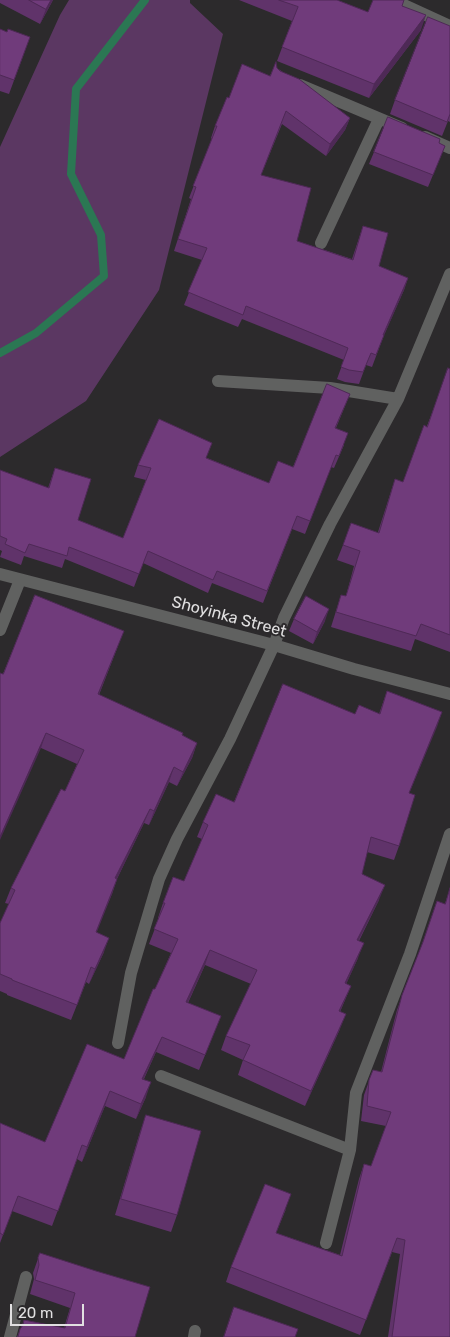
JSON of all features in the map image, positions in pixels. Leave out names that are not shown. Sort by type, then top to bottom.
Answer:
[{"type":"street","points":[[393,0],[450,26]]},
{"type":"street","points":[[288,80],[450,148]]},
{"type":"street","points":[[320,243],[380,118]]},
{"type":"street","points":[[118,1043],[131,973],[159,879],[177,839],[230,739],[274,645],[284,618],[330,524],[398,399],[450,274]]},
{"type":"street","points":[[218,381],[277,383],[330,388],[398,399]]},
{"type":"street","name":"Shoyinka Street","points":[[0,574],[274,645],[354,669],[450,694]]},
{"type":"street","points":[[0,630],[20,580]]},
{"type":"street","points":[[326,1244],[350,1150],[356,1093],[410,954],[450,834]]},
{"type":"street","points":[[161,1076],[350,1150]]},
{"type":"street","points":[[10,1337],[26,1276]]},
{"type":"shaded area","points":[[69,0],[190,0],[190,3],[223,34],[159,290],[86,401],[0,457],[0,147],[60,15]]},
{"type":"building","points":[[29,0],[51,0],[46,9]]},
{"type":"building","points":[[279,0],[337,0],[368,12],[373,0],[404,0],[402,6],[426,15],[374,84],[282,47],[298,7]]},
{"type":"building","points":[[428,17],[450,26],[450,114],[447,122],[395,100]]},
{"type":"building","points":[[0,29],[7,32],[8,29],[30,37],[14,80],[0,75]]},
{"type":"building","points":[[276,62],[277,68],[280,71],[299,79],[350,118],[330,144],[286,111],[261,175],[311,188],[297,241],[353,260],[363,226],[388,233],[379,266],[408,278],[376,355],[371,353],[363,372],[341,367],[348,348],[246,306],[243,315],[188,292],[207,248],[178,239],[196,187],[193,186],[217,126],[215,126],[227,97],[229,98],[242,64],[270,76]]},
{"type":"building","points":[[388,117],[440,139],[439,143],[445,146],[433,175],[374,152]]},
{"type":"building","points":[[448,368],[450,369],[450,635],[421,624],[416,636],[336,612],[341,595],[346,596],[360,551],[343,545],[351,523],[379,533],[395,479],[403,482],[424,425],[427,427]]},
{"type":"building","points":[[327,384],[350,394],[335,428],[348,433],[339,456],[336,455],[310,521],[297,516],[267,591],[217,571],[213,580],[148,551],[139,574],[69,547],[67,556],[29,544],[25,553],[5,544],[7,539],[0,536],[0,470],[49,488],[55,468],[91,479],[78,520],[123,538],[151,468],[138,465],[159,419],[212,443],[206,458],[269,483],[278,461],[293,467]]},
{"type":"building","points":[[35,595],[124,631],[98,694],[183,733],[182,735],[197,743],[183,772],[174,767],[154,811],[150,809],[115,878],[117,879],[96,932],[109,938],[95,969],[91,967],[77,1005],[0,974],[0,923],[15,890],[11,888],[61,789],[65,791],[84,750],[46,733],[0,837],[0,673],[3,674]]},
{"type":"building","points":[[306,596],[329,609],[317,632],[294,619]]},
{"type":"building","points":[[283,684],[355,714],[359,705],[380,714],[387,691],[442,712],[409,793],[415,795],[399,846],[371,837],[362,874],[385,885],[357,940],[364,943],[345,983],[351,986],[339,1011],[346,1014],[311,1091],[243,1060],[250,1045],[226,1036],[257,970],[210,950],[186,1002],[221,1016],[205,1055],[162,1037],[142,1079],[151,1082],[141,1104],[110,1091],[87,1147],[82,1145],[58,1211],[18,1196],[3,1235],[0,1233],[0,1123],[45,1142],[87,1044],[124,1059],[153,989],[155,989],[178,939],[154,929],[173,877],[184,881],[208,825],[203,822],[216,794],[234,802]]},
{"type":"building","points":[[450,888],[450,1337],[392,1337],[405,1240],[397,1238],[366,1320],[231,1267],[265,1184],[291,1194],[276,1233],[342,1256],[364,1164],[371,1166],[391,1112],[367,1106],[369,1080],[373,1070],[382,1072],[402,995],[437,901],[445,904]]},
{"type":"building","points":[[146,1115],[201,1131],[177,1215],[121,1199]]},
{"type":"building","points":[[40,1253],[150,1287],[135,1337],[18,1337],[24,1320],[65,1328],[75,1293],[35,1280]]},
{"type":"building","points":[[234,1307],[298,1329],[295,1337],[224,1337]]},
{"type":"waterway","points":[[0,353],[36,333],[104,276],[101,235],[71,174],[76,89],[145,0]]}]
